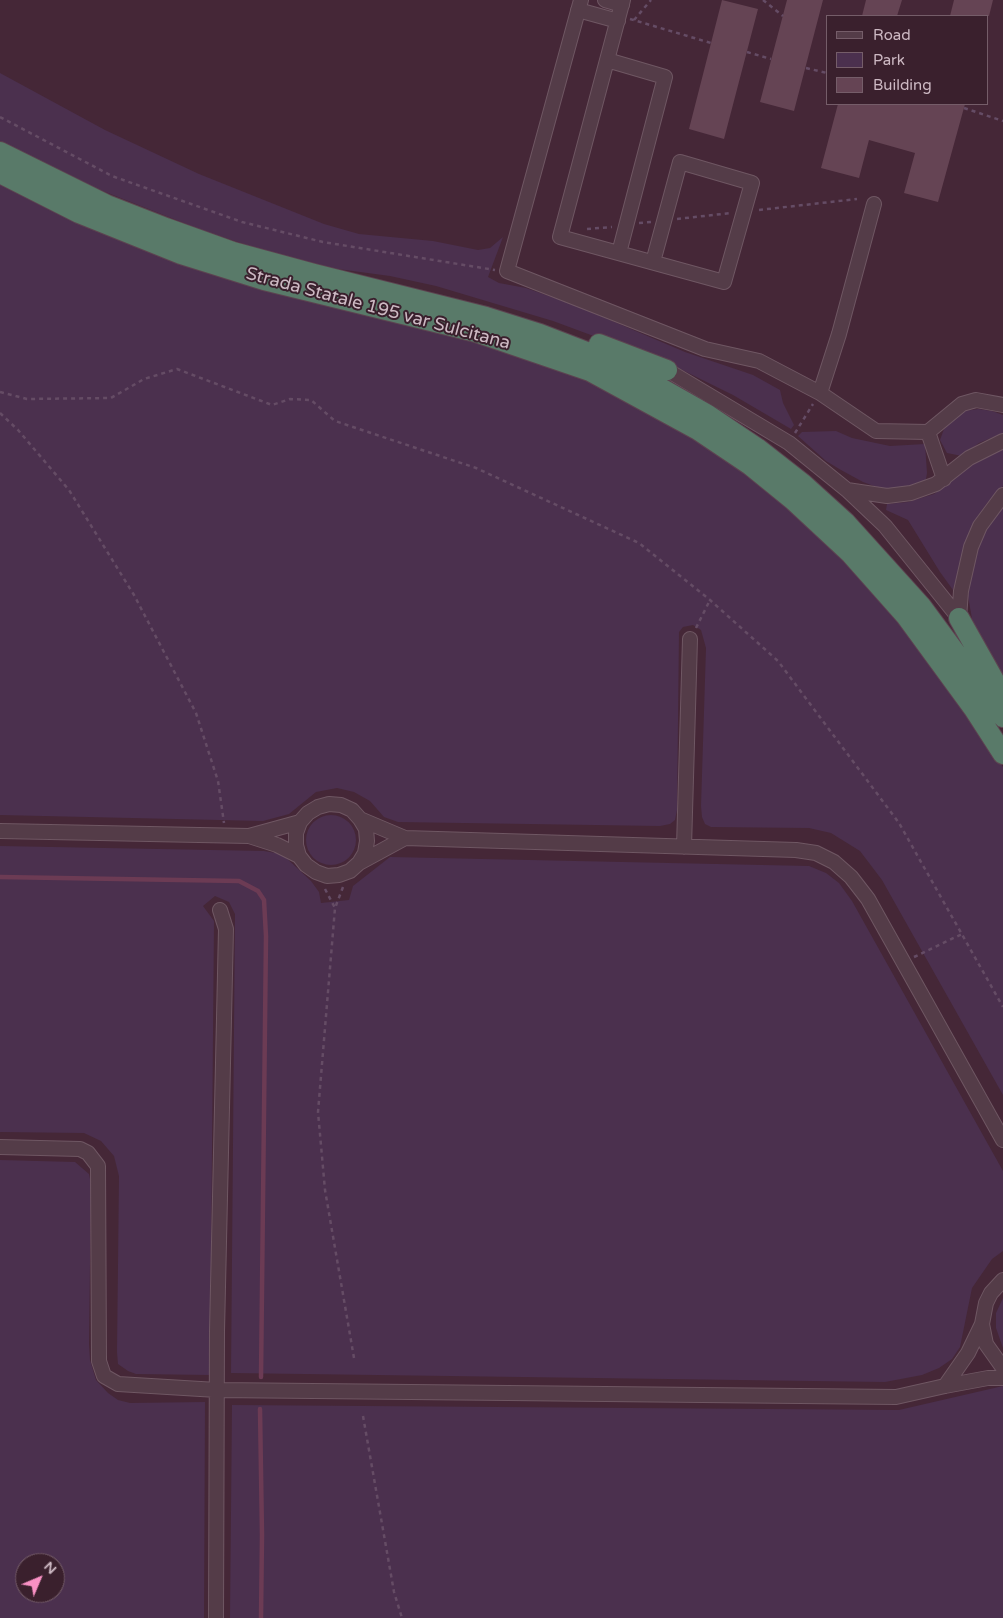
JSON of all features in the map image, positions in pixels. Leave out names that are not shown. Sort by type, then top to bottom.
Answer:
[{"type":"highway","name":"Strada Statale 195 var Sulcitana","points":[[0,152],[107,205],[233,252],[486,317],[540,334],[596,356],[657,386],[708,415],[757,448],[803,484],[846,523],[888,567],[960,656],[1003,717]]},
{"type":"highway","name":"Strada Statale 195 var Sulcitana","points":[[0,173],[79,213],[181,254],[264,280],[476,332],[590,371],[698,430],[750,465],[794,500],[851,554],[906,616],[974,709],[1003,754]]},
{"type":"highway","points":[[486,317],[506,312],[534,320],[667,370]]},
{"type":"highway","points":[[959,618],[1003,696]]},
{"type":"street","points":[[605,0],[621,10]]},
{"type":"street","points":[[621,10],[579,5],[506,271],[705,349],[759,361],[820,393],[876,431],[928,432],[962,404],[976,400],[1003,405]]},
{"type":"street","points":[[621,10],[560,236],[724,282],[752,183],[680,162],[653,262]]},
{"type":"street","points":[[607,60],[666,76],[619,253]]},
{"type":"street","points":[[820,393],[839,334],[874,204]]},
{"type":"street","points":[[667,370],[789,443],[847,490],[885,526],[959,618]]},
{"type":"street","points":[[928,432],[944,478]]},
{"type":"street","points":[[847,490],[887,496],[911,494],[936,484],[968,458],[1003,440]]},
{"type":"street","points":[[959,618],[960,591],[971,547],[980,526],[1003,496]]},
{"type":"street","points":[[684,847],[690,639]]},
{"type":"street","points":[[359,863],[365,853],[366,829],[352,810],[341,805],[329,804],[318,807],[308,813],[300,822],[296,839],[299,856],[306,866],[327,876],[339,875],[350,871],[359,863],[405,838]]},
{"type":"street","points":[[360,819],[405,838],[796,850],[816,853],[834,862],[851,877],[868,898],[1003,1140]]},
{"type":"street","points":[[0,831],[226,837],[249,836],[300,822]]},
{"type":"street","points":[[249,836],[277,845],[299,856]]},
{"type":"street","points":[[216,1618],[221,1074],[226,928],[220,910]]},
{"type":"street","points":[[0,1147],[80,1149],[88,1152],[98,1166],[99,1361],[104,1376],[118,1384],[217,1390],[896,1397],[988,1378],[1003,1378]]},
{"type":"street","points":[[945,1386],[968,1354],[982,1324],[986,1302],[1001,1280]]},
{"type":"street","points":[[982,1324],[986,1344],[1003,1368]]},
{"type":"path","points":[[634,20],[651,0]]},
{"type":"path","points":[[763,0],[783,16]]},
{"type":"path","points":[[621,10],[634,20],[711,43]]},
{"type":"path","points":[[746,52],[771,59]]},
{"type":"path","points":[[806,68],[826,73]]},
{"type":"path","points":[[964,108],[1003,121]]},
{"type":"path","points":[[0,117],[112,176],[242,222],[331,243],[506,271]]},
{"type":"path","points":[[586,229],[857,199]]},
{"type":"path","points":[[0,392],[27,399],[111,398],[144,379],[177,369],[272,405],[290,399],[311,400],[335,422],[476,468],[639,543],[710,600],[784,668],[899,823],[1003,1007]]},
{"type":"path","points":[[789,443],[820,393]]},
{"type":"path","points":[[0,413],[18,430],[68,490],[134,595],[196,713],[218,781],[226,837]]},
{"type":"path","points":[[690,639],[710,600]]},
{"type":"path","points":[[335,908],[318,1112],[325,1190],[354,1358]]},
{"type":"path","points":[[903,962],[962,934]]},
{"type":"path","points":[[362,1416],[394,1592],[402,1618]]},
{"type":"green space","points":[[0,73],[105,130],[199,174],[324,224],[359,234],[433,241],[478,250],[490,248],[503,237],[488,277],[499,283],[526,288],[577,306],[685,352],[753,375],[780,390],[783,403],[794,425],[791,429],[733,395],[672,365],[553,321],[436,286],[390,276],[323,267],[284,257],[204,231],[75,180],[0,141]]},
{"type":"green space","points":[[0,181],[589,381],[683,431],[753,477],[802,516],[870,586],[976,722],[1003,767],[1003,1095],[882,880],[860,851],[831,833],[809,828],[711,827],[705,824],[701,806],[706,648],[701,630],[693,625],[683,627],[679,632],[677,810],[675,820],[670,824],[660,826],[398,822],[384,817],[370,801],[354,792],[337,788],[316,792],[289,814],[263,821],[0,815]]},
{"type":"green space","points":[[978,409],[1003,415],[1003,433],[979,443],[962,456],[947,453],[940,440],[944,429],[955,417],[965,411]]},
{"type":"green space","points":[[836,431],[852,438],[890,446],[925,444],[926,479],[920,486],[882,489],[863,482],[826,461],[798,436],[802,432]]},
{"type":"green space","points":[[1003,446],[1003,486],[978,516],[968,539],[953,590],[908,520],[886,510],[887,504],[908,502],[934,494],[983,456]]},
{"type":"green space","points":[[1003,505],[1003,685],[974,630],[968,596],[974,559],[981,537],[993,515]]},
{"type":"green space","points":[[326,815],[336,815],[349,822],[356,835],[356,845],[349,858],[336,865],[326,865],[317,861],[310,854],[306,845],[306,835],[310,826],[317,819]]},
{"type":"green space","points":[[0,846],[264,851],[282,854],[311,881],[319,892],[321,903],[349,900],[353,886],[390,857],[809,866],[826,873],[839,883],[852,901],[1003,1171],[1003,1251],[992,1259],[972,1288],[960,1347],[952,1359],[939,1368],[922,1375],[885,1382],[231,1373],[235,914],[229,902],[215,896],[203,906],[214,921],[210,1375],[136,1374],[128,1371],[118,1364],[117,1352],[119,1176],[114,1156],[101,1141],[84,1133],[0,1132]]},
{"type":"green space","points":[[0,1160],[75,1162],[89,1174],[91,1184],[89,1344],[90,1360],[96,1380],[108,1393],[118,1400],[130,1403],[205,1402],[204,1618],[0,1618]]},
{"type":"green space","points":[[1003,1298],[1003,1348],[996,1328],[996,1313]]},
{"type":"green space","points":[[1003,1386],[1003,1618],[230,1618],[232,1405],[899,1410]]},
{"type":"building","points":[[722,0],[758,9],[724,139],[689,129]]},
{"type":"building","points":[[787,0],[823,0],[794,111],[760,102]]},
{"type":"building","points":[[866,0],[902,0],[897,15],[862,15]]},
{"type":"building","points":[[954,0],[993,0],[989,16],[950,15]]},
{"type":"building","points":[[838,105],[965,105],[938,202],[904,193],[915,153],[869,140],[859,178],[821,168]]},
{"type":"waterway","points":[[0,877],[239,881],[258,891],[264,900],[266,936],[261,1377]]},
{"type":"waterway","points":[[260,1409],[261,1618]]}]
